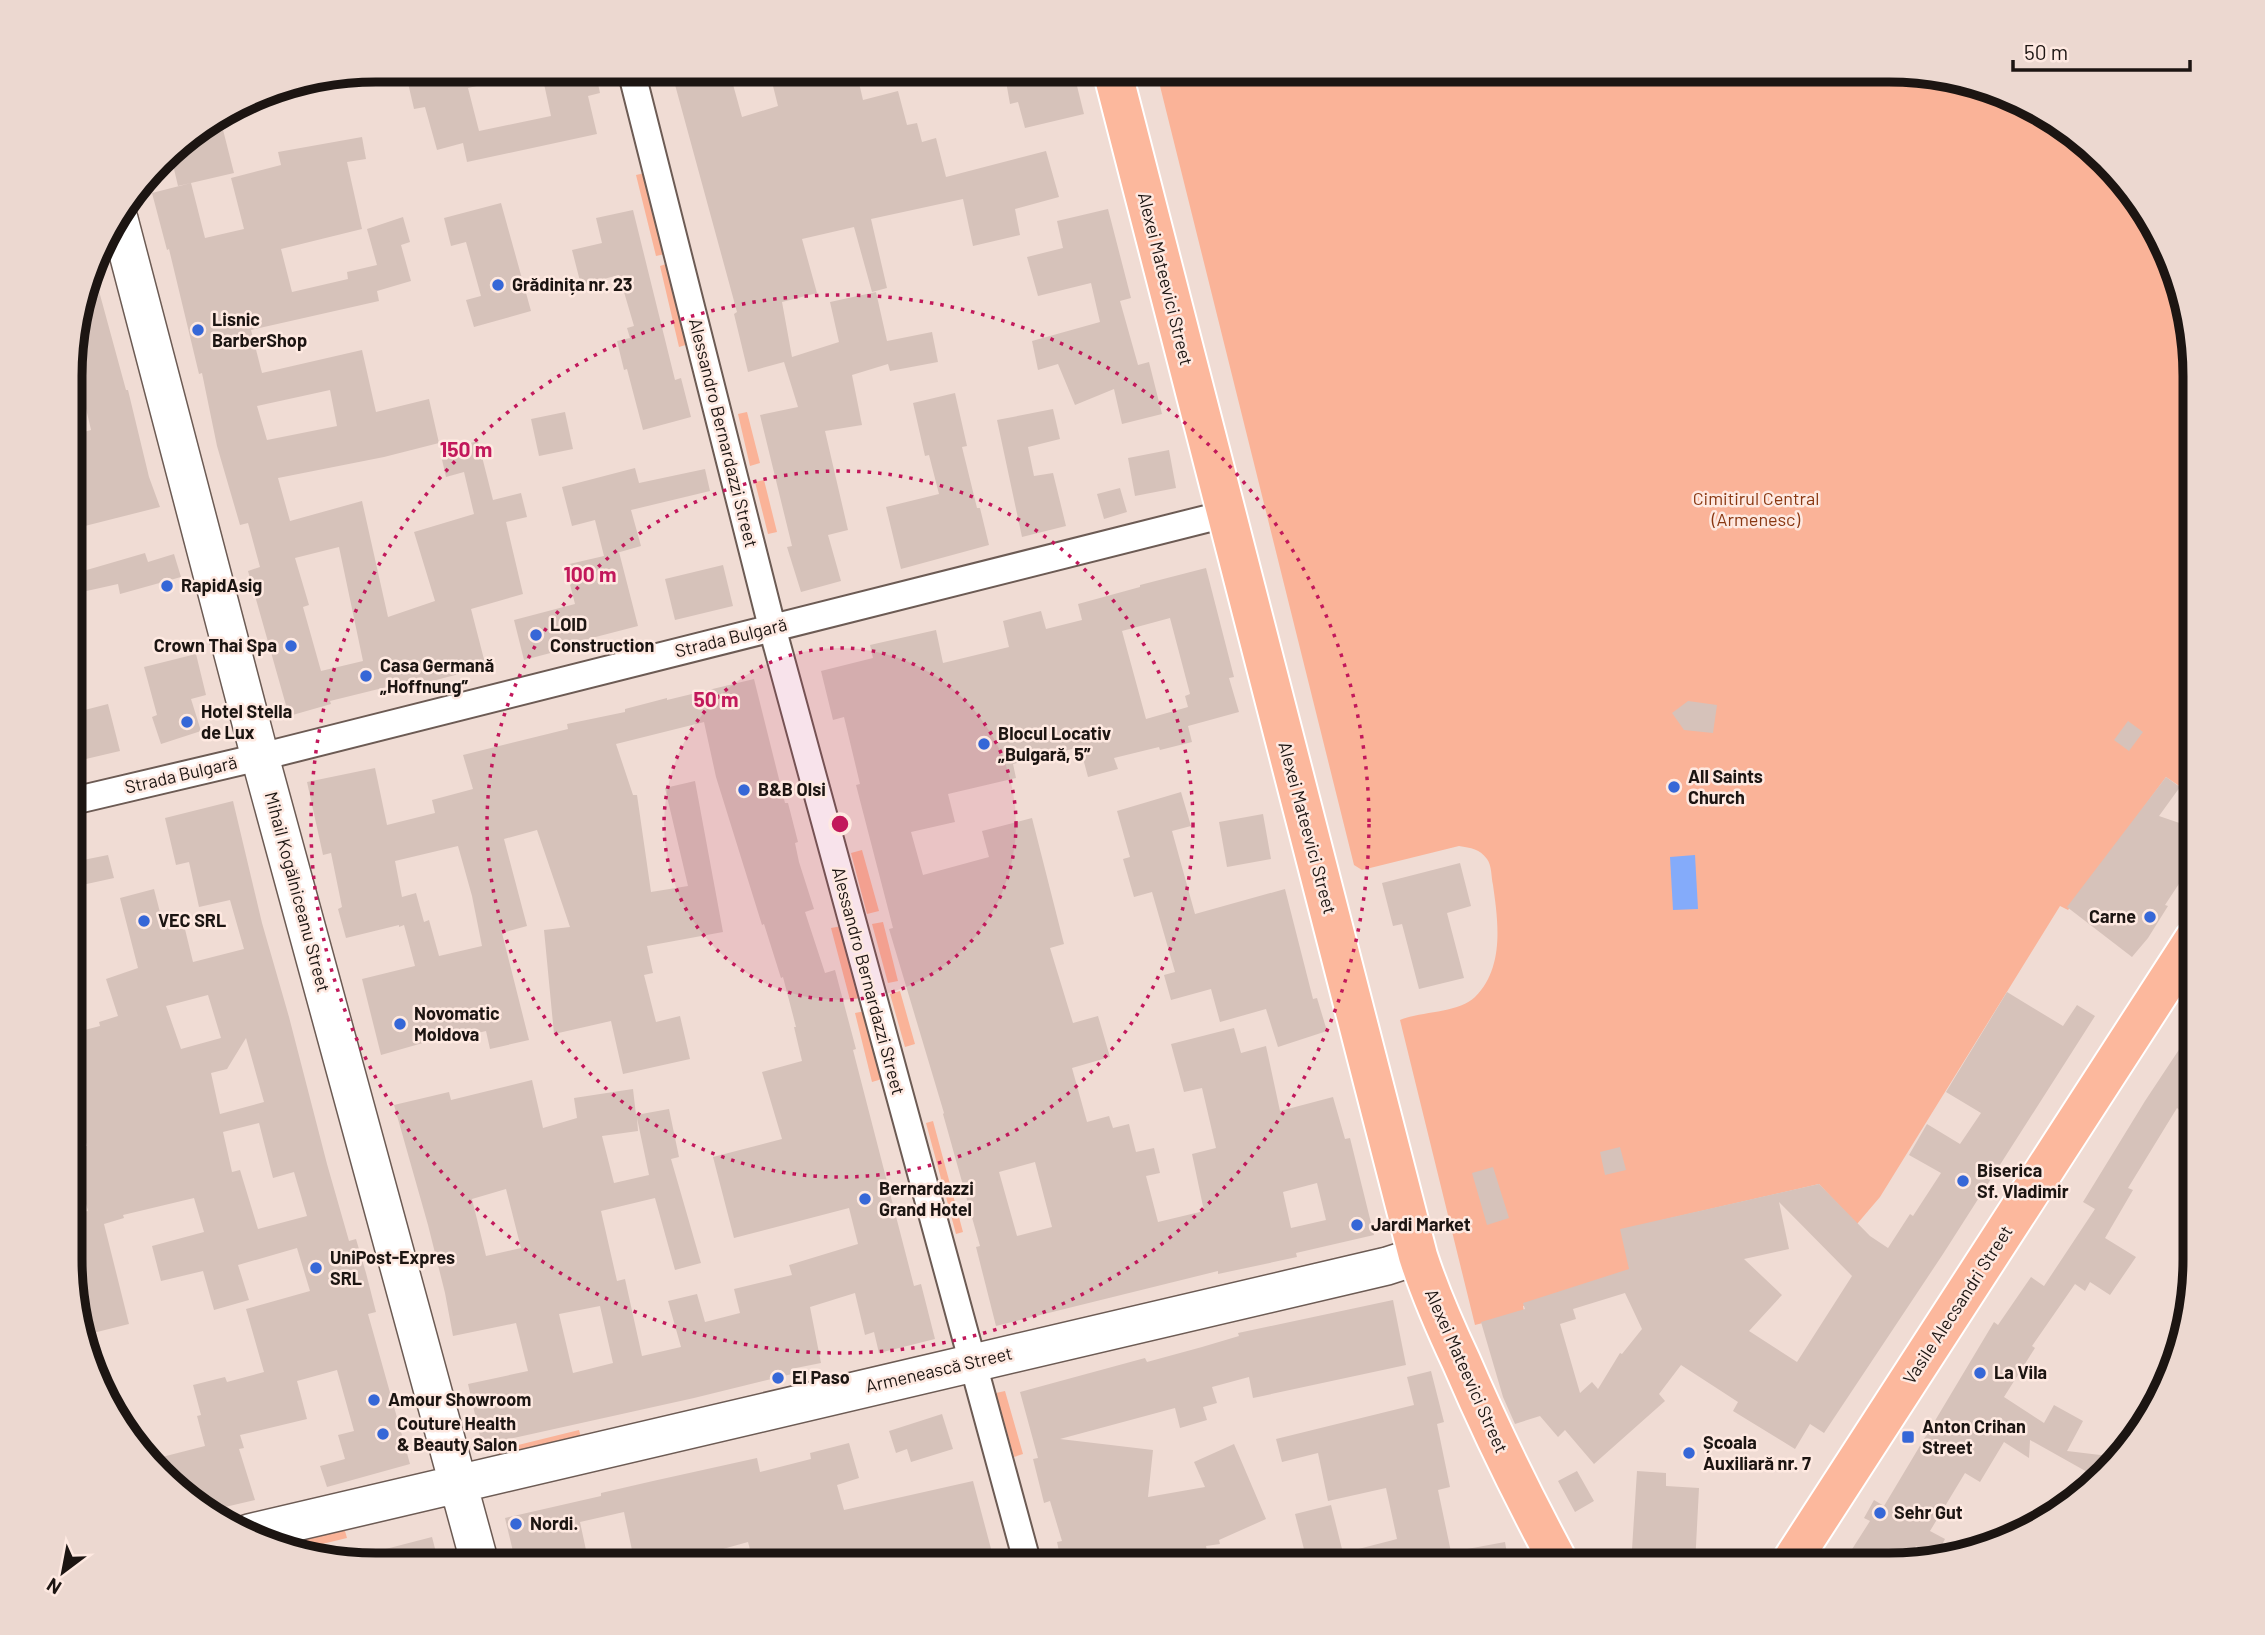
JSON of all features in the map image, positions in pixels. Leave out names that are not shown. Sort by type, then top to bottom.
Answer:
[{"type":"main road","name":"Alexei Mateevici Street","points":[[1115,82],[1418,1256],[1428,1287],[1476,1396],[1518,1487],[1554,1553]]},
{"type":"main road","name":"Mihail Kogălniceanu Street","points":[[122,229],[260,757],[477,1553]]},
{"type":"main road","name":"Vasile Alecsandri Street","points":[[1797,1553],[2183,956]]},
{"type":"main road","name":"Armenească Street","points":[[263,1530],[1387,1266],[1418,1256]]},
{"type":"street","name":"Alessandro Bernardazzi Street","points":[[634,82],[772,627],[1025,1553]]},
{"type":"street","name":"Strada Bulgară","points":[[82,799],[260,757],[1226,514]]},
{"type":"green space","name":"Cimitirul Central (Armenesc)","points":[[1159,82],[1908,83],[1965,92],[2019,113],[2068,143],[2110,182],[2133,213],[2152,246],[2173,300],[2180,338],[2183,376],[2183,789],[2166,777],[2068,910],[2060,906],[1880,1197],[1857,1224],[1819,1184],[1662,1220],[1637,1267],[1523,1306],[1524,1312],[1475,1325],[1400,1020],[1460,1006],[1475,997],[1485,985],[1495,958],[1497,943],[1497,913],[1490,865],[1478,851],[1459,846],[1362,870],[1354,865]]},
{"type":"green space","points":[[645,173],[665,254],[656,256],[636,175]]},
{"type":"green space","points":[[669,263],[689,344],[679,347],[660,266]]},
{"type":"green space","points":[[747,412],[760,463],[750,466],[738,414]]},
{"type":"green space","points":[[764,480],[777,532],[768,534],[755,482]]},
{"type":"green space","points":[[862,850],[879,911],[867,914],[851,853]]},
{"type":"green space","points":[[883,922],[898,981],[888,983],[872,924]]},
{"type":"green space","points":[[842,926],[862,997],[850,1000],[831,928]]},
{"type":"green space","points":[[900,991],[915,1044],[905,1047],[890,994]]},
{"type":"green space","points":[[865,1011],[882,1079],[872,1082],[855,1013]]},
{"type":"green space","points":[[933,1121],[963,1232],[956,1234],[926,1123]]},
{"type":"green space","points":[[1005,1391],[1023,1454],[1014,1457],[996,1393]]},
{"type":"green space","points":[[579,1430],[582,1441],[501,1461],[498,1450]]},
{"type":"green space","points":[[343,1524],[347,1538],[314,1546],[289,1538]]},
{"type":"water","points":[[1695,855],[1698,909],[1673,910],[1670,857]]},
{"type":"building","points":[[408,82],[494,82],[468,88],[479,131],[551,116],[544,82],[598,82],[600,93],[588,96],[597,134],[467,162],[463,143],[437,150],[425,107],[414,109]]},
{"type":"building","points":[[674,82],[732,82],[742,117],[778,106],[772,82],[859,82],[863,100],[898,91],[907,125],[917,123],[922,142],[936,138],[946,177],[1046,151],[1059,197],[1015,209],[1020,235],[973,246],[963,199],[871,219],[887,288],[872,292],[854,227],[802,239],[817,293],[782,302],[792,357],[839,342],[830,302],[876,292],[887,341],[932,332],[938,362],[890,371],[888,364],[852,375],[862,425],[825,431],[848,530],[828,535],[841,581],[801,592],[787,547],[792,546],[760,415],[798,407],[784,362],[748,372],[734,314],[737,312]]},
{"type":"building","points":[[1006,82],[1076,82],[1084,114],[1025,128],[1018,102],[1010,104]]},
{"type":"building","points":[[222,126],[234,173],[178,186],[173,164]]},
{"type":"building","points":[[362,137],[366,159],[347,162],[362,229],[281,249],[292,292],[348,279],[347,272],[377,265],[367,229],[403,217],[410,242],[401,245],[411,281],[377,291],[379,301],[251,330],[262,373],[362,350],[376,412],[429,399],[439,443],[278,478],[290,521],[362,501],[388,617],[435,601],[414,532],[474,514],[464,472],[446,477],[440,451],[478,441],[493,500],[521,493],[527,517],[506,522],[523,594],[471,609],[486,667],[413,686],[411,681],[330,701],[331,704],[289,716],[248,571],[260,567],[248,523],[240,525],[217,446],[202,373],[199,374],[169,249],[167,250],[152,193],[191,183],[205,238],[244,229],[231,178],[281,165],[278,152]],"holes":[[[330,390],[337,426],[267,440],[257,406]],[[339,547],[363,661],[321,671],[303,607],[309,605],[295,558]]]},
{"type":"building","points":[[501,203],[531,311],[474,327],[466,300],[481,296],[466,242],[451,246],[444,218]]},
{"type":"building","points":[[1108,209],[1131,298],[1120,301],[1138,365],[1149,362],[1162,414],[1122,424],[1114,389],[1075,405],[1058,364],[1038,370],[1032,341],[1100,322],[1091,283],[1038,296],[1027,257],[1063,248],[1057,221]]},
{"type":"building","points":[[633,210],[675,380],[681,378],[691,417],[643,430],[617,341],[630,338],[627,328],[634,326],[619,275],[581,285],[572,250],[602,243],[596,218]]},
{"type":"building","points":[[97,284],[128,390],[149,477],[160,507],[82,527],[82,432],[91,430],[82,391],[82,376],[88,319]]},
{"type":"building","points":[[955,393],[967,446],[962,447],[989,545],[901,569],[886,507],[939,494],[929,455],[925,456],[913,403]]},
{"type":"building","points":[[1053,409],[1060,439],[1028,447],[1034,476],[1053,473],[1066,526],[1022,537],[997,420]]},
{"type":"building","points":[[565,412],[573,449],[539,456],[531,419]]},
{"type":"building","points":[[1169,450],[1176,488],[1135,496],[1128,458]]},
{"type":"building","points":[[635,468],[639,483],[705,469],[710,491],[631,510],[641,546],[619,552],[638,626],[557,647],[558,651],[524,660],[514,620],[575,604],[565,565],[604,556],[595,520],[572,526],[562,487]]},
{"type":"building","points":[[1120,488],[1127,512],[1104,519],[1097,494]]},
{"type":"building","points":[[145,553],[148,562],[174,554],[181,577],[120,594],[118,584],[82,592],[82,571]]},
{"type":"building","points":[[723,565],[733,606],[675,620],[665,579]]},
{"type":"building","points":[[1206,568],[1234,677],[1229,678],[1239,712],[1188,726],[1192,742],[1114,758],[1118,769],[1088,777],[1080,747],[1013,764],[1016,778],[948,794],[955,822],[911,832],[923,875],[989,857],[982,831],[1032,818],[1064,944],[1050,948],[1073,1023],[1098,1016],[1110,1057],[1072,1068],[1087,1122],[1109,1116],[1113,1128],[1129,1124],[1136,1152],[1154,1148],[1160,1173],[1146,1176],[1158,1222],[1204,1211],[1192,1154],[1216,1148],[1202,1088],[1184,1092],[1171,1044],[1234,1028],[1241,1053],[1266,1046],[1280,1111],[1333,1097],[1345,1139],[1350,1138],[1374,1235],[1296,1253],[1297,1257],[1218,1274],[1218,1271],[996,1326],[976,1247],[980,1246],[889,929],[893,928],[856,785],[860,784],[844,717],[833,720],[821,671],[873,658],[870,645],[936,630],[943,663],[1009,647],[1003,621],[1041,611],[1046,629],[1082,620],[1078,604]],"holes":[[[1170,618],[1190,694],[1185,696],[1188,707],[1146,719],[1122,631]],[[1035,1162],[1052,1227],[1017,1236],[999,1172]],[[1317,1183],[1326,1220],[1291,1228],[1283,1192]]]},
{"type":"building","points":[[196,654],[206,695],[191,699],[201,731],[161,744],[152,717],[157,715],[144,667]]},
{"type":"building","points":[[754,679],[785,803],[788,803],[798,842],[795,843],[799,862],[814,909],[805,912],[825,973],[835,970],[914,1286],[921,1284],[935,1339],[879,1353],[874,1332],[865,1335],[855,1293],[810,1307],[821,1363],[791,1369],[792,1374],[694,1398],[482,1445],[468,1384],[528,1371],[516,1323],[453,1336],[428,1225],[394,1105],[449,1092],[451,1100],[532,1080],[543,1128],[577,1118],[574,1098],[633,1089],[636,1115],[669,1109],[679,1157],[671,1159],[701,1263],[675,1270],[655,1198],[601,1211],[617,1281],[625,1279],[642,1356],[681,1347],[668,1301],[697,1294],[705,1322],[740,1313],[734,1289],[792,1275],[789,1265],[858,1244],[849,1208],[734,1238],[713,1157],[782,1139],[762,1072],[802,1061],[783,977],[781,978],[764,924],[762,925],[716,777],[704,722],[616,744],[633,795],[637,795],[651,892],[688,886],[665,788],[695,781],[723,932],[647,946],[653,973],[644,975],[656,1022],[680,1016],[690,1059],[623,1074],[611,1021],[554,1034],[544,930],[570,927],[537,830],[504,839],[527,926],[502,933],[529,1040],[490,1049],[486,1031],[448,1040],[447,1036],[381,1055],[362,979],[415,966],[404,925],[346,938],[338,909],[342,907],[331,853],[323,855],[307,782],[375,768],[387,825],[435,813],[432,800],[473,789],[463,755],[568,729],[567,724]],"holes":[[[458,846],[482,946],[439,956],[429,920],[424,922],[416,893],[402,897],[395,861]],[[637,1118],[649,1175],[614,1183],[602,1136],[638,1131]],[[506,1189],[521,1248],[486,1256],[472,1199]],[[600,1306],[613,1363],[573,1373],[559,1314]]]},
{"type":"building","points":[[1688,701],[1717,705],[1713,733],[1684,730],[1672,713]]},
{"type":"building","points":[[108,704],[120,751],[82,760],[82,711]]},
{"type":"building","points":[[2128,721],[2143,732],[2129,751],[2114,740]]},
{"type":"building","points":[[2166,777],[2180,787],[2159,816],[2183,824],[2183,878],[2148,938],[2132,957],[2067,907]]},
{"type":"building","points":[[1181,792],[1191,826],[1172,831],[1195,914],[1285,889],[1313,999],[1317,998],[1327,1031],[1278,1047],[1266,1009],[1220,1022],[1211,989],[1171,1000],[1164,975],[1175,972],[1152,892],[1134,897],[1123,859],[1130,857],[1117,811]]},
{"type":"building","points":[[233,801],[262,923],[327,1164],[349,1241],[356,1239],[366,1273],[376,1312],[368,1314],[410,1464],[327,1487],[320,1466],[345,1459],[338,1435],[354,1431],[337,1370],[297,1381],[307,1419],[240,1435],[244,1448],[239,1449],[255,1500],[221,1508],[182,1480],[163,1462],[162,1457],[205,1446],[193,1385],[225,1377],[227,1382],[264,1372],[246,1309],[310,1291],[297,1248],[238,1265],[249,1300],[214,1310],[203,1271],[161,1281],[152,1246],[204,1232],[194,1198],[123,1215],[124,1218],[104,1224],[129,1324],[92,1333],[83,1278],[82,1212],[88,1211],[82,1189],[82,1147],[87,1146],[82,1128],[82,1031],[100,1026],[99,1022],[118,1016],[106,979],[138,968],[120,898],[154,889],[163,924],[183,921],[193,962],[244,949],[230,900],[199,907],[189,862],[176,865],[165,818]],"holes":[[[208,995],[221,1038],[181,1049],[166,1006]],[[246,1038],[264,1102],[220,1114],[211,1073],[227,1069]],[[259,1123],[273,1178],[294,1172],[307,1216],[258,1229],[240,1170],[232,1172],[223,1132]]]},
{"type":"building","points":[[1263,814],[1271,859],[1227,867],[1219,822]]},
{"type":"building","points":[[108,855],[114,878],[82,885],[82,860]]},
{"type":"building","points":[[1460,863],[1471,906],[1447,913],[1464,978],[1419,989],[1402,924],[1393,926],[1382,883]]},
{"type":"building","points":[[2007,992],[2063,1026],[2077,1005],[2095,1016],[1943,1254],[1824,1433],[1810,1424],[1795,1449],[1733,1411],[1738,1402],[1681,1365],[1659,1394],[1665,1401],[1594,1464],[1565,1430],[1558,1437],[1540,1416],[1515,1424],[1503,1397],[1481,1322],[1525,1309],[1523,1303],[1629,1269],[1620,1229],[1819,1184],[1870,1236],[1888,1248],[1941,1173],[1909,1155],[1927,1124],[1960,1144],[1981,1113],[1946,1092]],"holes":[[[1779,1202],[1852,1276],[1797,1362],[1749,1331],[1782,1295],[1744,1259],[1789,1249]],[[1625,1293],[1642,1329],[1622,1354],[1620,1353],[1598,1389],[1592,1382],[1580,1393],[1560,1324],[1576,1319],[1573,1309]]]},
{"type":"building","points":[[2183,1044],[2183,1110],[2177,1108],[2128,1188],[2133,1190],[2105,1238],[2136,1257],[2110,1295],[2090,1282],[2085,1291],[2075,1284],[2032,1346],[2035,1348],[2004,1397],[2044,1423],[2054,1405],[2083,1421],[2067,1451],[2107,1456],[2089,1473],[2030,1440],[2029,1458],[2004,1442],[1980,1482],[1965,1473],[1930,1531],[1945,1539],[1940,1548],[1924,1550],[1916,1546],[1913,1552],[1850,1553],[1870,1521],[1864,1518],[1874,1500],[1884,1506],[1994,1322],[1998,1325],[2031,1277],[2044,1286],[2095,1209],[2083,1202]]},
{"type":"building","points":[[1620,1147],[1626,1170],[1605,1175],[1600,1152]]},
{"type":"building","points":[[1493,1167],[1509,1218],[1487,1225],[1472,1173]]},
{"type":"building","points":[[1393,1300],[1406,1365],[1253,1398],[1249,1377],[1212,1387],[1217,1403],[1203,1407],[1207,1420],[1180,1428],[1175,1408],[1060,1439],[1153,1450],[1148,1497],[1205,1487],[1194,1462],[1234,1444],[1266,1519],[1219,1540],[1220,1544],[1206,1546],[1207,1553],[1059,1553],[1057,1542],[1062,1541],[1050,1501],[1044,1503],[1033,1459],[1038,1458],[1020,1392],[1145,1358],[1147,1362],[1239,1336],[1238,1333]]},
{"type":"building","points":[[1431,1371],[1444,1422],[1437,1424],[1450,1487],[1438,1490],[1451,1552],[1505,1542],[1507,1553],[1343,1553],[1397,1539],[1386,1488],[1328,1501],[1318,1453],[1282,1462],[1276,1439],[1414,1405],[1407,1377]]},
{"type":"building","points":[[942,1414],[953,1449],[911,1462],[907,1449],[896,1453],[889,1431]]},
{"type":"building","points":[[849,1443],[859,1478],[837,1485],[844,1510],[973,1481],[992,1553],[751,1553],[748,1542],[712,1553],[633,1553],[624,1512],[580,1522],[587,1553],[513,1553],[505,1518],[757,1458],[760,1472],[811,1459],[810,1453]]},
{"type":"building","points":[[1577,1471],[1594,1501],[1575,1512],[1558,1481]]},
{"type":"building","points":[[1637,1471],[1666,1473],[1666,1486],[1699,1488],[1696,1553],[1632,1553]]},
{"type":"building","points":[[1331,1505],[1343,1553],[1305,1553],[1295,1514]]},
{"type":"building","points":[[432,1537],[436,1553],[376,1553],[371,1553]]},
{"type":"place","name":"Grădinița nr. 23","points":[[498,285]]},
{"type":"place","name":"Lisnic BarberShop","points":[[198,330]]},
{"type":"place","name":"RapidAsig","points":[[167,586]]},
{"type":"place","name":"LOID Construction","points":[[536,635]]},
{"type":"place","name":"Crown Thai Spa","points":[[291,646]]},
{"type":"place","name":"Casa Germană „Hoffnung”","points":[[366,676]]},
{"type":"place","name":"Hotel Stella de Lux","points":[[187,722]]},
{"type":"place","name":"Blocul Locativ „Bulgară, 5”","points":[[984,744]]},
{"type":"place","name":"All Saints Church","points":[[1674,787]]},
{"type":"place","name":"B&B Olsi","points":[[744,790]]},
{"type":"place","name":"Carne","points":[[2150,917]]},
{"type":"place","name":"VEC SRL","points":[[144,921]]},
{"type":"place","name":"Novomatic Moldova","points":[[400,1024]]},
{"type":"place","name":"Biserica Sf. Vladimir","points":[[1963,1181]]},
{"type":"place","name":"Bernardazzi Grand Hotel","points":[[865,1199]]},
{"type":"place","name":"Jardi Market","points":[[1357,1225]]},
{"type":"place","name":"UniPost-Expres SRL","points":[[316,1268]]},
{"type":"place","name":"La Vila","points":[[1980,1373]]},
{"type":"place","name":"El Paso","points":[[778,1378]]},
{"type":"place","name":"Amour Showroom","points":[[374,1400]]},
{"type":"place","name":"Couture Health & Beauty Salon","points":[[383,1434]]},
{"type":"place","name":"Anton Crihan Street","points":[[1908,1437]]},
{"type":"place","name":"Școala Auxiliară nr. 7","points":[[1689,1453]]},
{"type":"place","name":"Sehr Gut","points":[[1880,1513]]},
{"type":"place","name":"Nordi.","points":[[516,1524]]}]
